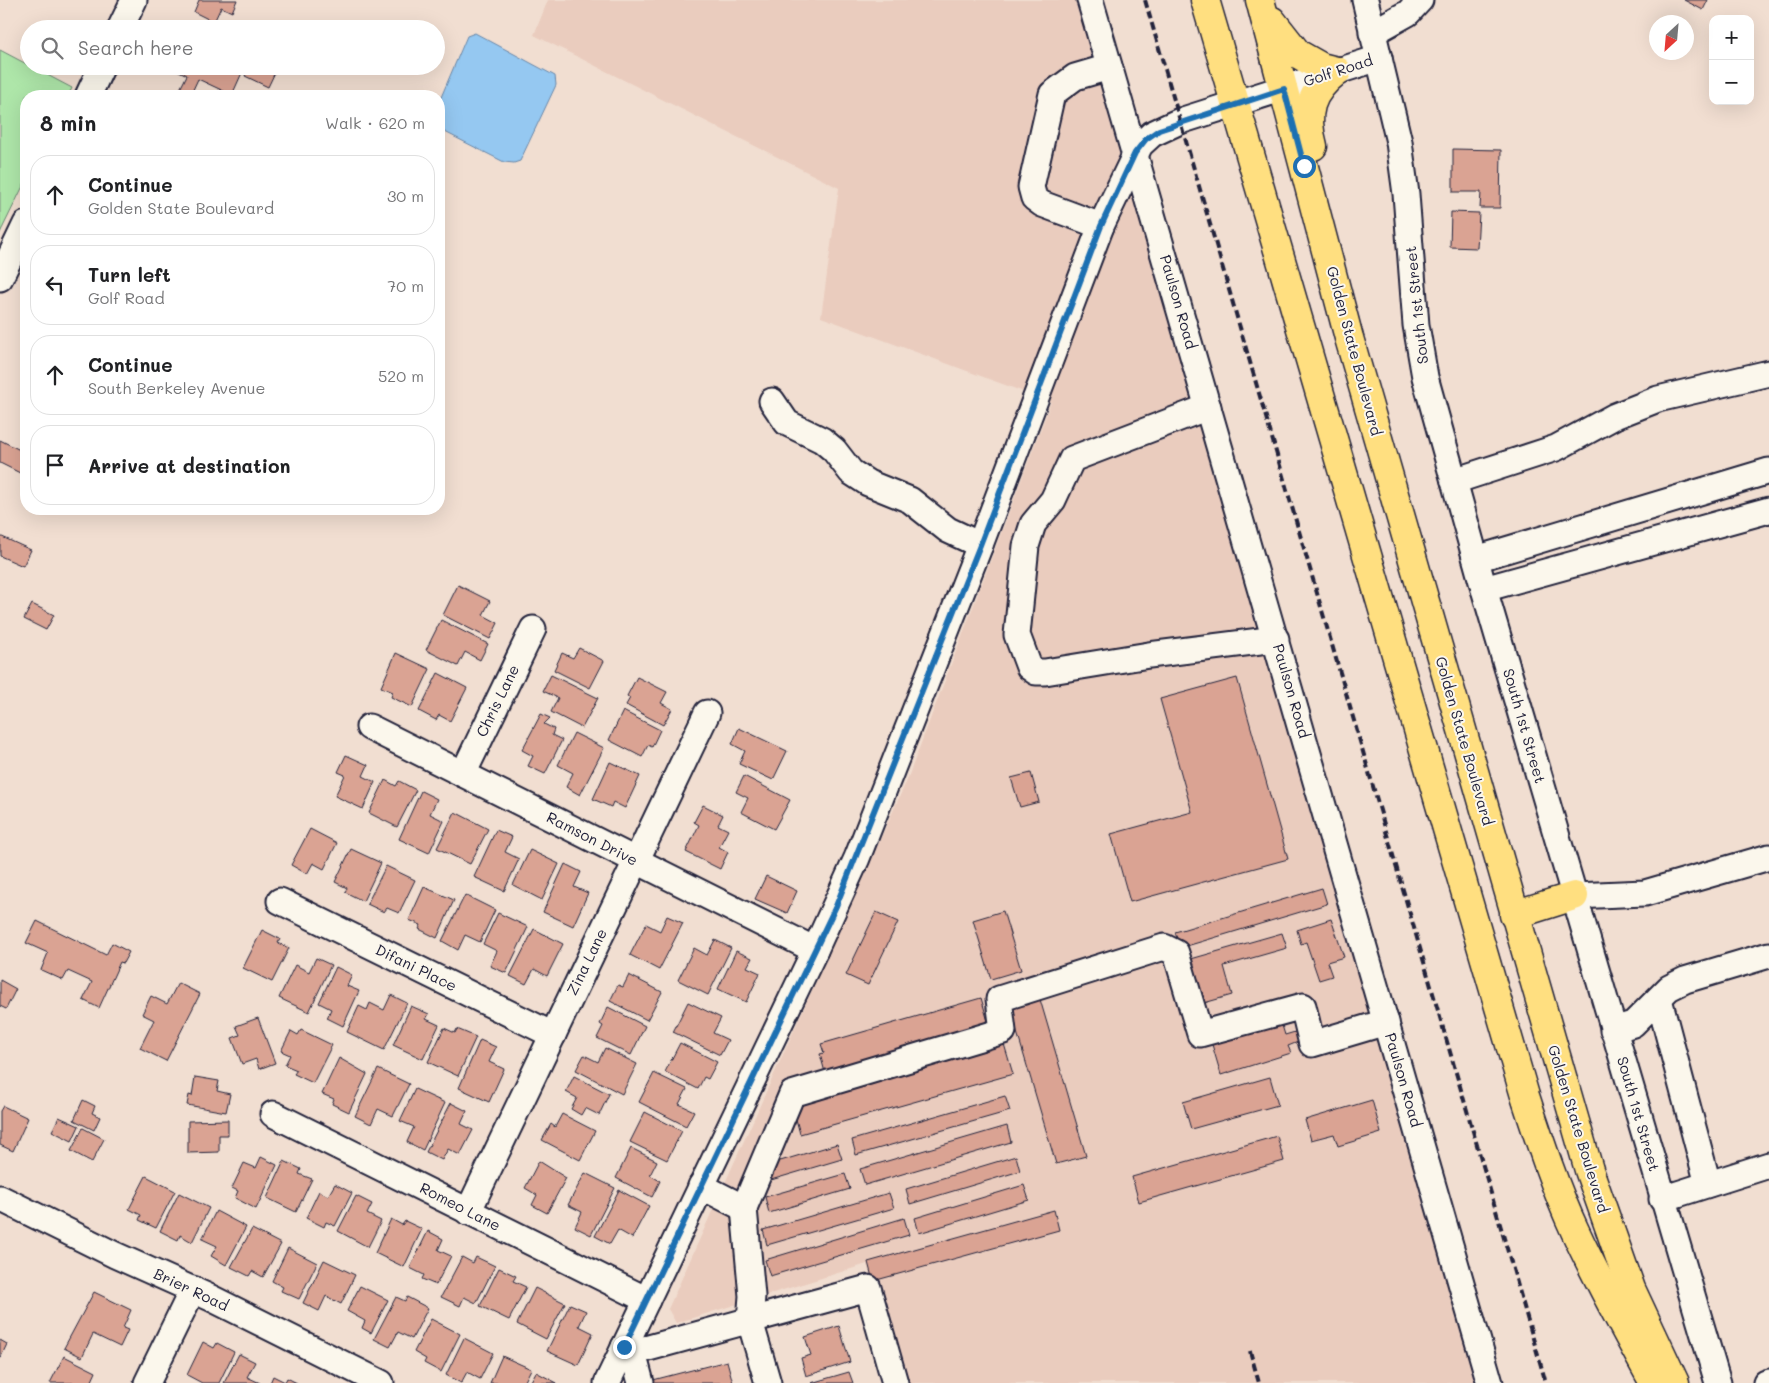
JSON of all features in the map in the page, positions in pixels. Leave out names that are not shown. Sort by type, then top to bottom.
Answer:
[{"type":"main road","points":[[1205,0],[1525,1096],[1563,1202],[1610,1302],[1654,1383]]},
{"type":"main road","points":[[1263,8],[1274,22],[1284,40],[1298,54],[1312,63],[1337,72],[1318,90],[1310,105],[1307,117],[1326,199],[1318,219]]},
{"type":"main road","name":"Golden State Boulevard","points":[[1263,8],[1349,338],[1514,914],[1592,1178],[1631,1289],[1675,1383]]},
{"type":"main road","points":[[1514,914],[1574,896]]},
{"type":"main road","points":[[1610,1302],[1635,1383]]},
{"type":"street","points":[[124,20],[134,0]]},
{"type":"street","name":"Paulson Road","points":[[1090,0],[1490,1383]]},
{"type":"street","name":"Golf Road","points":[[608,1383],[628,1348],[647,1300],[815,950],[856,858],[980,545],[1101,226],[1135,153],[1146,139],[1159,130],[1379,58],[1365,0]]},
{"type":"street","points":[[1372,33],[1408,13],[1420,0]]},
{"type":"street","name":"South 1st Street","points":[[1379,58],[1396,124],[1404,173],[1418,344],[1484,589],[1662,1199],[1718,1383]]},
{"type":"street","points":[[1101,226],[1042,204],[1034,198],[1031,187],[1052,94],[1075,77],[1109,67]]},
{"type":"street","points":[[91,90],[98,75]]},
{"type":"street","points":[[0,278],[20,236]]},
{"type":"street","points":[[1454,481],[1556,448],[1614,416],[1658,400],[1769,373]]},
{"type":"street","points":[[772,401],[787,423],[822,440],[834,450],[851,472],[868,483],[910,500],[948,530],[980,545]]},
{"type":"street","points":[[1208,407],[1072,459],[1053,500],[1033,524],[1028,539],[1021,587],[1018,635],[1029,667],[1036,672],[1276,639]]},
{"type":"street","points":[[1476,559],[1769,471]]},
{"type":"street","points":[[1484,589],[1769,510]]},
{"type":"street","points":[[1544,538],[1554,569]]},
{"type":"street","name":"Chris Lane","points":[[463,774],[533,629]]},
{"type":"street","name":"Zina Lane","points":[[468,1212],[707,713]]},
{"type":"street","name":"Ramson Drive","points":[[369,727],[815,950]]},
{"type":"street","points":[[1574,896],[1644,893],[1769,857]]},
{"type":"street","name":"Difani Place","points":[[280,901],[553,1035]]},
{"type":"street","points":[[768,1383],[750,1321],[752,1296],[744,1208],[792,1094],[1003,1031],[999,999],[1164,947],[1176,954],[1200,1034],[1303,1006],[1312,1044],[1386,1022]]},
{"type":"street","points":[[1613,1030],[1634,1024],[1669,988],[1684,980],[1769,955]]},
{"type":"street","points":[[1659,1000],[1708,1184]]},
{"type":"street","name":"Romeo Lane","points":[[272,1114],[647,1300]]},
{"type":"street","points":[[1662,1199],[1769,1165]]},
{"type":"street","points":[[701,1186],[744,1208]]},
{"type":"street","name":"Brier Road","points":[[0,1198],[115,1255],[193,1289],[381,1383]]},
{"type":"street","points":[[642,1383],[628,1348],[645,1348],[868,1288],[895,1383]]},
{"type":"street","points":[[147,1383],[193,1289]]},
{"type":"shaded area","points":[[548,0],[1083,0],[1484,1383],[901,1383],[867,1264],[676,1323],[668,1309],[907,780],[1051,402],[821,317],[839,188],[534,35]]},
{"type":"green space","points":[[0,50],[20,61],[20,75],[47,75],[72,88],[71,90],[20,90],[20,192],[0,233]]},
{"type":"water","points":[[475,33],[555,76],[556,85],[520,161],[514,163],[504,162],[445,132],[444,90],[467,36]]},
{"type":"building","points":[[199,0],[237,0],[232,12],[221,7],[215,20],[210,20],[194,12]]},
{"type":"building","points":[[1684,0],[1708,0],[1703,10]]},
{"type":"building","points":[[187,75],[241,75],[234,90],[221,90],[198,79],[193,90],[180,89]]},
{"type":"building","points":[[245,75],[274,75],[268,87]]},
{"type":"building","points":[[1453,149],[1501,150],[1500,208],[1480,208],[1481,192],[1453,192]]},
{"type":"building","points":[[1451,212],[1479,213],[1477,248],[1450,247]]},
{"type":"building","points":[[0,440],[20,450],[20,473],[0,463]]},
{"type":"building","points":[[0,536],[31,550],[23,566],[0,556]]},
{"type":"building","points":[[458,585],[490,601],[483,615],[498,623],[490,639],[443,615]]},
{"type":"building","points":[[32,604],[54,615],[46,630],[24,619]]},
{"type":"building","points":[[441,620],[488,644],[480,660],[465,652],[458,666],[426,650]]},
{"type":"building","points":[[579,648],[604,661],[590,688],[554,670],[562,653],[573,658]]},
{"type":"building","points":[[396,653],[430,669],[412,707],[391,697],[393,692],[381,687]]},
{"type":"building","points":[[438,673],[467,688],[450,721],[439,715],[436,720],[419,711]]},
{"type":"building","points":[[551,675],[598,698],[582,728],[551,712],[558,698],[543,691]]},
{"type":"building","points":[[637,677],[667,692],[661,703],[672,709],[663,725],[626,705],[630,698],[627,696]]},
{"type":"building","points":[[1237,678],[1288,859],[1130,902],[1111,834],[1192,812],[1160,699]]},
{"type":"building","points":[[623,711],[660,730],[652,747],[648,745],[642,757],[609,740]]},
{"type":"building","points":[[541,714],[550,718],[544,724],[554,729],[552,735],[562,740],[545,774],[528,766],[533,756],[522,750]]},
{"type":"building","points":[[739,728],[787,751],[773,780],[739,764],[745,751],[732,744]]},
{"type":"building","points":[[574,733],[604,748],[580,795],[566,787],[573,773],[558,765]]},
{"type":"building","points":[[346,755],[368,765],[363,776],[375,782],[363,809],[335,796],[345,775],[338,772]]},
{"type":"building","points":[[610,762],[640,776],[625,808],[613,802],[611,807],[593,799]]},
{"type":"building","points":[[1031,773],[1039,802],[1020,807],[1011,778]]},
{"type":"building","points":[[744,776],[790,800],[774,829],[741,812],[748,798],[736,792]]},
{"type":"building","points":[[385,780],[396,786],[399,781],[416,790],[397,827],[369,813]]},
{"type":"building","points":[[421,791],[437,799],[430,814],[444,821],[429,853],[399,839]]},
{"type":"building","points":[[703,805],[723,815],[718,825],[728,830],[719,847],[728,852],[720,869],[686,852],[699,825],[694,822]]},
{"type":"building","points":[[455,812],[488,829],[470,864],[437,848]]},
{"type":"building","points":[[310,829],[337,843],[324,869],[313,863],[307,874],[291,865]]},
{"type":"building","points":[[496,830],[512,837],[505,852],[519,859],[504,891],[474,877]]},
{"type":"building","points":[[351,849],[381,863],[363,901],[345,892],[347,888],[335,882]]},
{"type":"building","points":[[530,850],[559,864],[542,900],[513,885]]},
{"type":"building","points":[[565,864],[581,872],[574,887],[588,893],[573,926],[543,912]]},
{"type":"building","points":[[386,866],[415,880],[399,913],[387,908],[384,912],[367,904]]},
{"type":"building","points":[[766,876],[797,891],[787,913],[755,899]]},
{"type":"building","points":[[424,887],[454,900],[437,938],[419,929],[421,925],[409,920]]},
{"type":"building","points":[[1322,888],[1327,904],[1180,948],[1175,932]]},
{"type":"building","points":[[465,895],[495,910],[480,942],[465,935],[458,950],[442,941]]},
{"type":"building","points":[[1003,911],[1021,970],[991,979],[973,920]]},
{"type":"building","points":[[876,912],[898,922],[868,985],[846,975]]},
{"type":"building","points":[[498,913],[528,927],[506,973],[490,966],[497,951],[483,944]]},
{"type":"building","points":[[667,916],[683,923],[659,970],[630,955],[646,924],[660,931]]},
{"type":"building","points":[[1331,919],[1344,957],[1327,962],[1332,976],[1319,980],[1306,942],[1301,944],[1297,930]]},
{"type":"building","points":[[37,921],[106,955],[112,943],[129,952],[123,963],[120,962],[99,1008],[83,1000],[92,982],[68,971],[63,980],[41,970],[48,953],[26,943]]},
{"type":"building","points":[[534,929],[563,944],[547,976],[534,969],[526,984],[510,976]]},
{"type":"building","points":[[262,930],[280,939],[278,943],[289,948],[272,982],[243,968]]},
{"type":"building","points":[[1282,933],[1287,948],[1224,966],[1232,995],[1204,1003],[1191,959]]},
{"type":"building","points":[[715,940],[731,948],[708,995],[678,980],[694,948],[707,955]]},
{"type":"building","points":[[736,951],[752,958],[747,967],[760,973],[746,1002],[718,989]]},
{"type":"building","points":[[316,958],[331,965],[309,1012],[279,998],[295,965],[309,972]]},
{"type":"building","points":[[336,967],[352,975],[347,986],[359,991],[343,1026],[327,1018],[331,1009],[319,1003]]},
{"type":"building","points":[[629,975],[662,992],[647,1020],[610,1001],[618,985],[623,987]]},
{"type":"building","points":[[0,980],[16,989],[6,1009],[0,1006]]},
{"type":"building","points":[[178,983],[200,994],[166,1061],[140,1048],[154,1020],[142,1014],[151,996],[167,1004]]},
{"type":"building","points":[[391,995],[407,1003],[384,1050],[347,1032],[359,1006],[367,1010],[370,1003],[384,1010]]},
{"type":"building","points":[[1039,996],[1086,1156],[1056,1164],[1009,1005]]},
{"type":"building","points":[[981,998],[990,1028],[826,1076],[820,1054],[824,1053],[821,1044]]},
{"type":"building","points":[[688,1002],[721,1018],[713,1033],[728,1040],[720,1055],[673,1032]]},
{"type":"building","points":[[411,1006],[429,1014],[426,1019],[439,1025],[423,1059],[393,1045]]},
{"type":"building","points":[[608,1007],[645,1026],[631,1055],[597,1038],[603,1026],[600,1024]]},
{"type":"building","points":[[258,1018],[275,1063],[259,1069],[256,1059],[242,1064],[232,1038],[240,1035],[236,1026]]},
{"type":"building","points":[[1280,1019],[1285,1035],[1295,1032],[1298,1042],[1288,1046],[1291,1053],[1221,1075],[1211,1041]]},
{"type":"building","points":[[444,1028],[455,1033],[457,1029],[476,1037],[458,1076],[428,1062]]},
{"type":"building","points":[[301,1030],[332,1045],[313,1083],[294,1074],[297,1070],[285,1065],[290,1055],[281,1051],[291,1031],[298,1035]]},
{"type":"building","points":[[480,1040],[496,1047],[489,1062],[504,1069],[489,1102],[459,1088]]},
{"type":"building","points":[[680,1043],[717,1062],[708,1079],[704,1077],[698,1089],[665,1072]]},
{"type":"building","points":[[1004,1044],[1013,1074],[800,1134],[792,1104]]},
{"type":"building","points":[[605,1048],[637,1064],[622,1094],[576,1070],[584,1055],[598,1062]]},
{"type":"building","points":[[339,1058],[367,1074],[349,1112],[332,1104],[334,1099],[322,1094]]},
{"type":"building","points":[[378,1069],[409,1084],[393,1116],[378,1109],[371,1124],[355,1116]]},
{"type":"building","points":[[654,1073],[687,1089],[679,1104],[694,1111],[686,1126],[639,1102]]},
{"type":"building","points":[[574,1076],[609,1094],[599,1115],[585,1108],[581,1115],[571,1109],[577,1098],[566,1092]]},
{"type":"building","points":[[195,1077],[219,1081],[217,1091],[230,1094],[226,1112],[187,1105],[189,1095],[192,1096]]},
{"type":"building","points":[[1270,1077],[1278,1105],[1191,1129],[1183,1102]]},
{"type":"building","points":[[415,1089],[445,1103],[423,1150],[407,1142],[414,1127],[400,1121]]},
{"type":"building","points":[[1005,1096],[1010,1111],[856,1155],[852,1140]]},
{"type":"building","points":[[83,1100],[95,1106],[92,1113],[100,1117],[94,1130],[74,1120]]},
{"type":"building","points":[[1372,1100],[1381,1133],[1338,1146],[1334,1134],[1311,1140],[1305,1120]]},
{"type":"building","points":[[451,1103],[467,1111],[461,1124],[473,1130],[460,1155],[448,1149],[442,1160],[426,1152]]},
{"type":"building","points":[[3,1106],[28,1118],[13,1151],[0,1145],[0,1111]]},
{"type":"building","points":[[645,1112],[682,1131],[667,1160],[630,1142]]},
{"type":"building","points":[[562,1114],[595,1131],[580,1160],[542,1140],[551,1124],[555,1127]]},
{"type":"building","points":[[59,1117],[79,1126],[72,1141],[52,1131]]},
{"type":"building","points":[[228,1120],[228,1135],[219,1135],[219,1152],[188,1153],[188,1121]]},
{"type":"building","points":[[1007,1126],[1011,1142],[865,1185],[860,1169]]},
{"type":"building","points":[[83,1128],[104,1139],[92,1162],[71,1151]]},
{"type":"building","points":[[1277,1136],[1284,1161],[1139,1202],[1132,1177]]},
{"type":"building","points":[[837,1144],[842,1159],[771,1180],[767,1165]]},
{"type":"building","points":[[631,1148],[657,1161],[650,1175],[660,1181],[652,1197],[616,1178]]},
{"type":"building","points":[[1016,1156],[1020,1171],[910,1204],[906,1189]]},
{"type":"building","points":[[261,1157],[277,1165],[256,1209],[235,1198],[238,1191],[232,1188],[244,1163],[256,1168]]},
{"type":"building","points":[[284,1161],[301,1169],[299,1174],[312,1179],[296,1212],[267,1198]]},
{"type":"building","points":[[539,1161],[566,1178],[547,1213],[532,1205],[537,1195],[525,1188]]},
{"type":"building","points":[[585,1173],[615,1188],[591,1235],[575,1227],[582,1212],[568,1205]]},
{"type":"building","points":[[845,1174],[850,1189],[769,1213],[765,1197]]},
{"type":"building","points":[[146,1176],[175,1191],[156,1228],[139,1220],[141,1215],[129,1209]]},
{"type":"building","points":[[335,1184],[352,1193],[335,1226],[326,1222],[324,1227],[306,1218],[319,1191],[328,1196]]},
{"type":"building","points":[[1024,1185],[1029,1200],[919,1233],[915,1218]]},
{"type":"building","points":[[619,1190],[649,1206],[632,1238],[618,1230],[610,1244],[595,1236]]},
{"type":"building","points":[[179,1193],[209,1208],[192,1242],[180,1235],[178,1240],[160,1231]]},
{"type":"building","points":[[889,1193],[894,1208],[767,1245],[763,1230]]},
{"type":"building","points":[[356,1196],[372,1204],[367,1214],[381,1221],[368,1247],[338,1231]]},
{"type":"building","points":[[1054,1210],[1059,1230],[873,1281],[868,1262]]},
{"type":"building","points":[[216,1211],[246,1227],[226,1265],[211,1256],[217,1246],[202,1239]]},
{"type":"building","points":[[904,1218],[909,1235],[770,1276],[765,1260]]},
{"type":"building","points":[[391,1219],[402,1225],[405,1221],[422,1229],[404,1267],[375,1253]]},
{"type":"building","points":[[252,1229],[281,1244],[263,1277],[252,1271],[249,1276],[231,1267]]},
{"type":"building","points":[[428,1231],[443,1239],[438,1250],[451,1256],[436,1285],[422,1279],[424,1275],[410,1268]]},
{"type":"building","points":[[288,1248],[317,1263],[299,1299],[281,1291],[283,1287],[272,1281]]},
{"type":"building","points":[[462,1257],[473,1263],[476,1257],[495,1266],[476,1303],[464,1297],[460,1306],[441,1297]]},
{"type":"building","points":[[324,1260],[355,1275],[341,1304],[326,1296],[319,1311],[303,1303]]},
{"type":"building","points":[[499,1268],[516,1276],[513,1281],[526,1287],[509,1320],[480,1306]]},
{"type":"building","points":[[360,1286],[388,1300],[371,1333],[362,1328],[365,1321],[347,1311]]},
{"type":"building","points":[[535,1288],[565,1303],[546,1339],[517,1324]]},
{"type":"building","points":[[94,1292],[131,1310],[123,1328],[128,1330],[120,1347],[93,1334],[82,1357],[64,1348]]},
{"type":"building","points":[[396,1297],[405,1301],[407,1297],[428,1308],[412,1339],[398,1332],[390,1347],[374,1339]]},
{"type":"building","points":[[570,1304],[586,1311],[579,1326],[593,1333],[578,1365],[547,1351]]},
{"type":"building","points":[[431,1319],[460,1334],[441,1372],[424,1363],[426,1359],[414,1352]]},
{"type":"building","points":[[839,1326],[850,1362],[806,1376],[801,1358],[811,1355],[805,1337]]},
{"type":"building","points":[[464,1338],[493,1353],[480,1379],[467,1372],[461,1383],[446,1375]]},
{"type":"building","points":[[0,1340],[7,1344],[0,1359]]},
{"type":"building","points":[[203,1342],[214,1348],[217,1343],[234,1352],[219,1383],[202,1383],[187,1375]]},
{"type":"building","points":[[239,1354],[255,1362],[247,1377],[260,1383],[224,1383]]},
{"type":"building","points":[[64,1356],[96,1372],[91,1383],[50,1383]]},
{"type":"building","points":[[502,1356],[531,1369],[524,1383],[490,1383]]},
{"type":"building","points":[[727,1361],[733,1383],[653,1383],[653,1380]]},
{"type":"building","points":[[536,1372],[557,1383],[530,1383]]},
{"type":"building","points":[[849,1372],[853,1383],[811,1383]]},
{"type":"building","points":[[273,1376],[285,1382],[287,1378],[297,1383],[270,1383]]},
{"type":"railway","points":[[1145,0],[1546,1383]]},
{"type":"railway","points":[[1250,1351],[1259,1383]]},
{"type":"route","points":[[624,1347],[836,906],[889,778],[980,545],[1101,226],[1135,153],[1146,139],[1159,130],[1180,121],[1284,89],[1304,166]]}]
